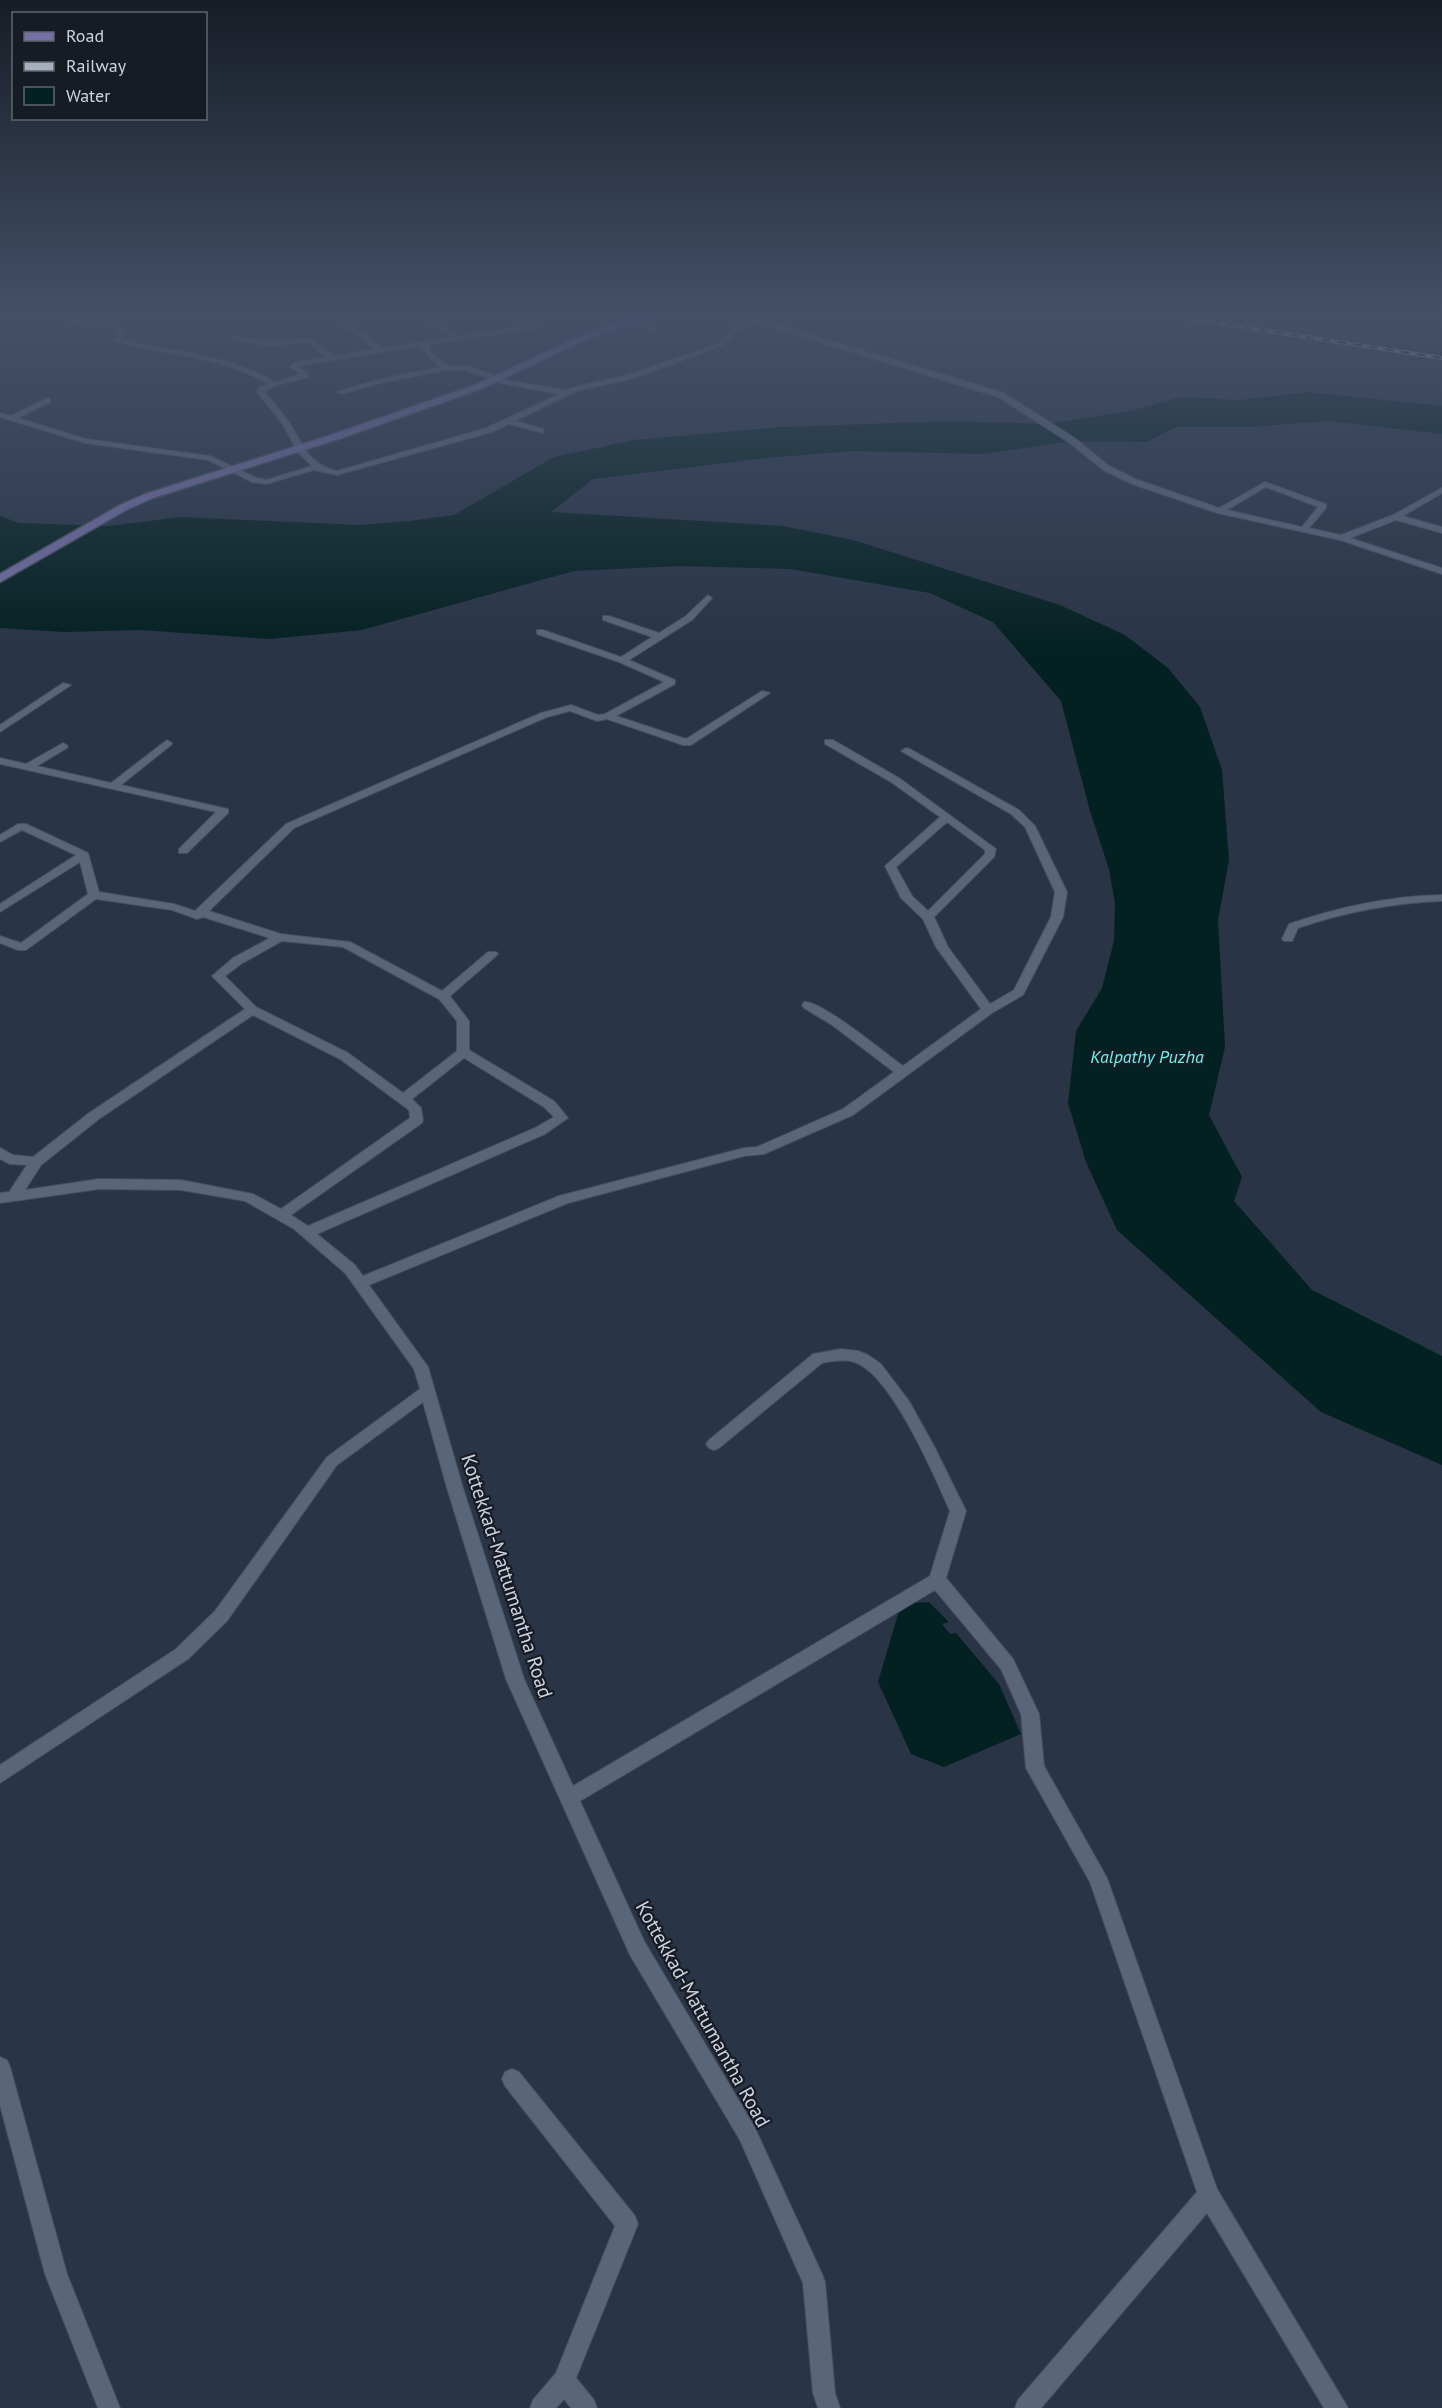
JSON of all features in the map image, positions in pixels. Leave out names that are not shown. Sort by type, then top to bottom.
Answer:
[{"type":"main road","points":[[0,579],[124,507],[361,427]]},
{"type":"street","points":[[42,427],[85,441],[210,458],[231,470],[266,482]]},
{"type":"street","points":[[288,427],[300,449],[316,466]]},
{"type":"street","points":[[249,486],[282,479],[314,468],[337,473],[495,427]]},
{"type":"street","points":[[528,427],[540,431]]},
{"type":"street","points":[[1051,427],[1073,441],[1106,468],[1125,477],[1220,511],[1342,538],[1442,571]]},
{"type":"street","points":[[1220,511],[1265,484],[1323,506],[1304,529]]},
{"type":"street","points":[[1342,538],[1396,517],[1442,490]]},
{"type":"street","points":[[1396,517],[1442,530]]},
{"type":"street","points":[[622,660],[689,618],[708,598]]},
{"type":"street","points":[[606,618],[661,637]]},
{"type":"street","points":[[0,939],[22,948],[94,895],[174,907],[196,916],[290,826],[544,715],[571,708],[597,718],[608,716],[672,682],[622,660],[540,632]]},
{"type":"street","points":[[0,729],[66,685]]},
{"type":"street","points":[[608,716],[687,743],[694,741],[765,693]]},
{"type":"street","points":[[829,742],[895,780],[991,849],[990,855],[928,918]]},
{"type":"street","points":[[114,786],[167,743]]},
{"type":"street","points":[[28,767],[63,746]]},
{"type":"street","points":[[360,1283],[564,1199],[744,1152],[759,1151],[848,1112],[988,1010],[1019,992],[1057,917],[1061,892],[1030,826],[1022,819],[906,751]]},
{"type":"street","points":[[0,761],[224,811],[183,851]]},
{"type":"street","points":[[945,818],[890,866],[907,898],[928,918],[942,947],[988,1010]]},
{"type":"street","points":[[0,839],[22,826],[84,855]]},
{"type":"street","points":[[84,855],[94,895]]},
{"type":"street","points":[[0,909],[84,855]]},
{"type":"street","points":[[1288,939],[1293,926],[1342,910],[1403,898],[1442,898]]},
{"type":"street","points":[[200,912],[280,937],[346,944],[443,996],[463,1021],[463,1052]]},
{"type":"street","points":[[280,937],[237,961],[218,976],[252,1010],[344,1056],[415,1108],[417,1120],[280,1216]]},
{"type":"street","points":[[443,996],[492,954]]},
{"type":"street","points":[[808,1005],[902,1072]]},
{"type":"street","points":[[6,1197],[36,1162],[94,1116],[252,1010]]},
{"type":"street","points":[[403,1100],[463,1052]]},
{"type":"street","points":[[309,1234],[314,1228],[540,1131],[562,1118],[549,1104],[463,1052]]},
{"type":"street","points":[[0,1153],[10,1159],[36,1162]]},
{"type":"street","name":"Kottekkad-Mattumantha Road","points":[[6,1197],[99,1184],[181,1185],[248,1197],[309,1234],[350,1269],[421,1366],[455,1488],[515,1679],[637,1948],[747,2133],[814,2282],[824,2393],[829,2408]]},
{"type":"street","points":[[568,1797],[937,1580],[958,1511],[921,1433],[881,1375],[864,1359],[839,1354],[818,1358],[714,1444]]},
{"type":"street","points":[[0,1775],[182,1654],[221,1616],[332,1461],[428,1391]]},
{"type":"street","points":[[937,1580],[1007,1664],[1030,1714],[1035,1768],[1098,1878],[1208,2195],[1337,2408]]},
{"type":"street","points":[[0,2067],[56,2274],[109,2408]]},
{"type":"street","points":[[512,2079],[627,2224],[564,2381],[541,2408]]},
{"type":"street","points":[[1026,2408],[1208,2195]]},
{"type":"street","points":[[564,2381],[586,2408]]},
{"type":"water","name":"Kalpathy Puzha","points":[[778,427],[1175,427],[1147,442],[1073,441],[983,454],[853,451],[766,458],[593,479],[551,512],[783,526],[853,540],[1060,605],[1125,635],[1168,668],[1200,707],[1222,770],[1229,860],[1218,920],[1225,1047],[1209,1115],[1242,1177],[1234,1201],[1312,1290],[1442,1356],[1442,1465],[1321,1412],[1117,1230],[1086,1162],[1068,1103],[1076,1031],[1102,988],[1114,941],[1115,903],[1109,869],[1090,811],[1061,701],[993,622],[930,593],[790,569],[679,566],[574,571],[362,630],[270,639],[140,630],[64,632],[0,628],[0,516],[19,523],[109,526],[180,517],[359,525],[409,521],[454,515],[554,457],[634,440]]},
{"type":"water","name":"Kalpathy Puzha","points":[[1384,427],[1442,427],[1442,434]]},
{"type":"water","points":[[929,1602],[949,1622],[942,1624],[950,1634],[956,1633],[999,1684],[1021,1734],[944,1767],[911,1754],[878,1682],[901,1604]]}]
